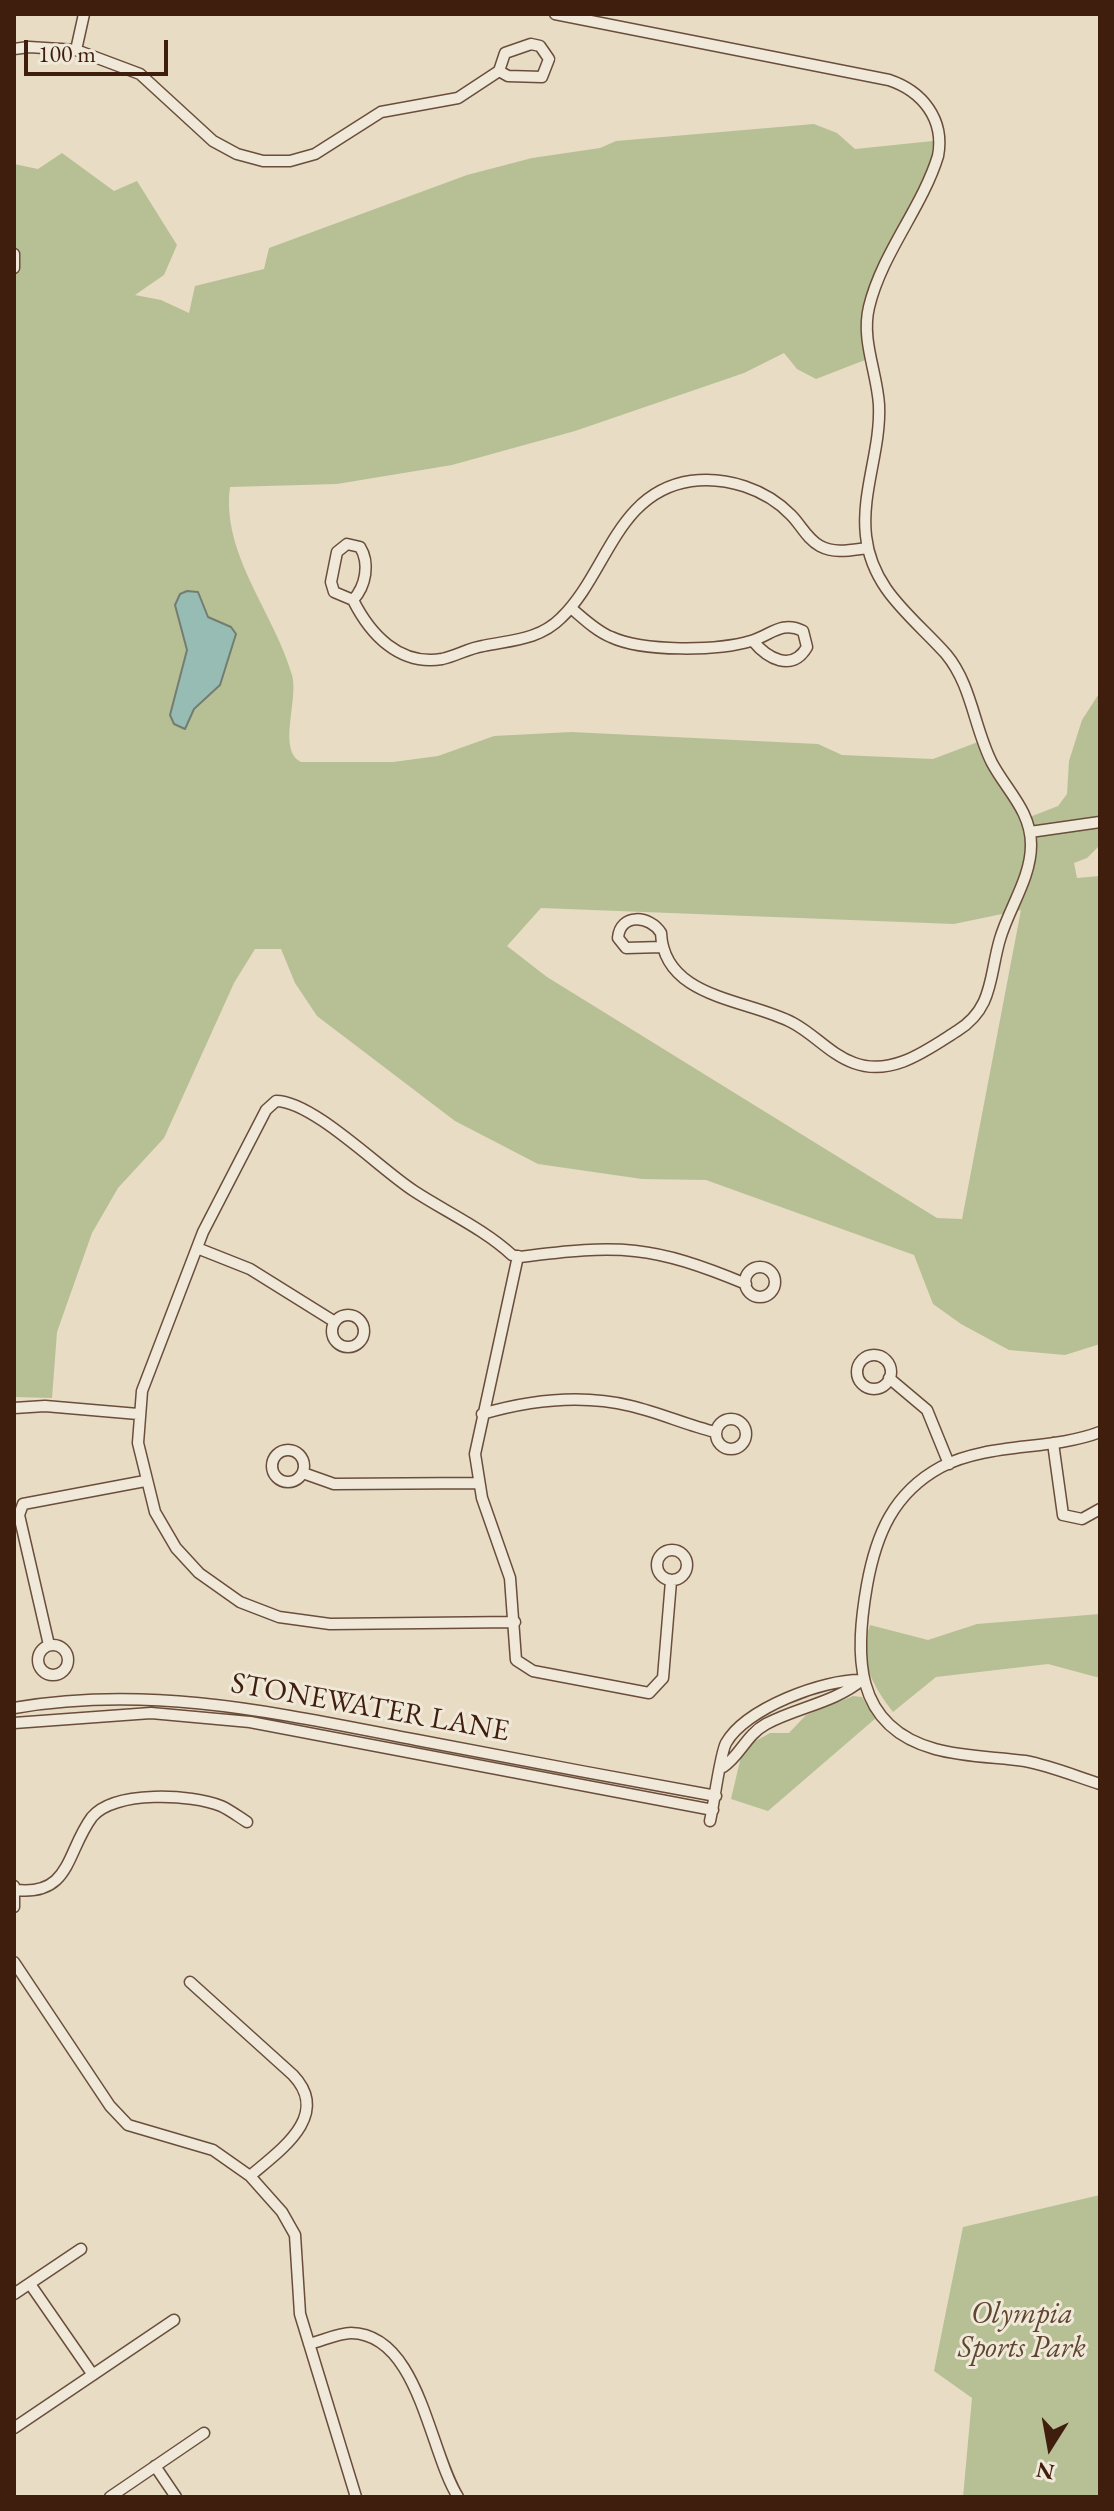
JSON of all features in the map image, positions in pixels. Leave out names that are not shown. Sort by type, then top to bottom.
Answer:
[{"type":"street","points":[[76,50],[84,14]]},
{"type":"street","points":[[555,14],[889,80],[916,93],[930,108],[939,133],[938,156],[880,280],[867,322],[879,422],[867,499],[867,548],[873,568],[889,595],[958,670],[990,759],[1019,802],[1030,832],[1030,860],[999,942],[990,993],[977,1015],[914,1057],[874,1067],[845,1059],[800,1027],[773,1013],[722,999],[692,984],[676,972],[662,947]]},
{"type":"street","points":[[14,49],[76,50],[140,74],[213,141],[237,154],[263,161],[290,161],[315,154],[381,112],[458,98],[499,71],[505,53],[531,44],[545,49],[549,59],[542,77],[508,76],[499,71]]},
{"type":"street","points":[[14,254],[17,263],[14,268]]},
{"type":"street","points":[[353,600],[361,589],[367,563],[360,547],[347,544],[337,552],[331,582],[334,592],[353,600],[378,638],[399,652],[424,659],[438,659],[479,646],[532,636],[548,629],[571,608],[631,515],[661,491],[691,481],[727,482],[768,497],[822,547],[847,551],[867,548]]},
{"type":"street","points":[[571,608],[609,637],[628,644],[688,650],[753,641],[772,629],[793,627],[803,631],[807,647],[796,658],[776,660],[767,658],[753,641]]},
{"type":"street","points":[[1030,832],[1100,822]]},
{"type":"street","points":[[515,1622],[312,1623],[253,1608],[212,1584],[187,1561],[160,1522],[145,1481],[138,1443],[138,1414],[151,1365],[197,1248],[266,1110],[280,1101],[291,1103],[348,1139],[412,1190],[518,1256],[583,1248],[649,1251],[686,1260],[746,1284]]},
{"type":"street","points":[[197,1248],[250,1269],[335,1322]]},
{"type":"street","points":[[518,1256],[475,1454],[478,1483],[504,1552],[515,1622],[514,1655],[519,1665],[533,1671],[643,1693],[658,1686],[664,1670],[671,1581]]},
{"type":"street","points":[[889,1378],[927,1410],[949,1464]]},
{"type":"street","points":[[482,1414],[546,1401],[597,1401],[629,1405],[715,1432]]},
{"type":"street","points":[[14,1408],[45,1406],[138,1414]]},
{"type":"street","points":[[1100,1432],[970,1457],[949,1464],[910,1489],[882,1528],[873,1552],[858,1631],[862,1680],[882,1714],[920,1744],[953,1753],[1037,1764],[1100,1784]]},
{"type":"street","points":[[1053,1443],[1063,1515],[1082,1519],[1100,1509]]},
{"type":"street","points":[[303,1473],[334,1484],[478,1483]]},
{"type":"street","points":[[49,1645],[20,1510],[28,1501],[145,1481]]},
{"type":"street","points":[[716,1796],[723,1767],[731,1761],[745,1740],[765,1724],[848,1692],[862,1680]]},
{"type":"street","name":"STONEWATER LANE","points":[[14,1708],[121,1697],[182,1700],[282,1714],[716,1796],[711,1816],[250,1722],[151,1713],[14,1723]]},
{"type":"street","points":[[14,1907],[15,1888],[35,1892],[49,1887],[60,1877],[93,1816],[124,1798],[152,1796],[219,1805],[247,1822]]},
{"type":"street","points":[[14,1962],[110,2106],[128,2125],[213,2150],[250,2176],[282,2212],[295,2235],[300,2314],[356,2497]]},
{"type":"street","points":[[190,1982],[293,2075],[303,2090],[304,2122],[296,2137],[250,2176]]},
{"type":"street","points":[[14,2294],[81,2249]]},
{"type":"street","points":[[30,2284],[93,2375]]},
{"type":"street","points":[[14,2428],[174,2320]]},
{"type":"street","points":[[309,2344],[351,2333],[390,2346],[404,2366],[458,2497]]},
{"type":"street","points":[[110,2497],[204,2433]]},
{"type":"street","points":[[155,2466],[176,2497]]},
{"type":"green space","points":[[814,124],[837,133],[855,149],[933,141],[932,162],[864,308],[861,328],[865,360],[816,379],[797,369],[784,353],[744,373],[575,431],[452,465],[337,484],[230,487],[229,512],[233,536],[292,675],[290,747],[301,762],[393,762],[438,756],[494,736],[571,732],[818,744],[842,755],[933,759],[978,742],[985,762],[1022,820],[1058,806],[1067,794],[1069,761],[1082,720],[1100,692],[1100,845],[1087,858],[1074,863],[1077,878],[1100,876],[1100,1344],[1065,1355],[1009,1350],[961,1324],[933,1304],[914,1255],[706,1180],[642,1179],[538,1164],[455,1121],[317,1016],[295,983],[281,949],[255,949],[234,983],[164,1138],[118,1188],[92,1233],[57,1332],[52,1398],[14,1397],[14,164],[38,169],[62,153],[114,191],[137,181],[177,245],[164,275],[135,295],[161,300],[189,313],[195,286],[264,269],[269,248],[467,175],[532,158],[600,148],[616,141]],"holes":[[[541,908],[954,924],[1021,910],[962,1219],[937,1218],[547,977],[507,946]]]},
{"type":"green space","points":[[1100,1614],[1100,1678],[1048,1664],[936,1677],[893,1712],[879,1692],[866,1661],[866,1637],[870,1625],[928,1640],[977,1624]]},
{"type":"green space","points":[[853,1696],[862,1697],[876,1718],[768,1811],[731,1799],[743,1748],[770,1733],[789,1733],[806,1715]]},
{"type":"green space","name":"Olympia Sports Park","points":[[1100,2195],[1100,2497],[963,2497],[972,2398],[934,2371],[963,2227]]},
{"type":"water","points":[[198,592],[208,617],[231,627],[236,634],[220,685],[194,709],[185,729],[174,724],[170,715],[187,650],[175,605],[180,594]]}]
